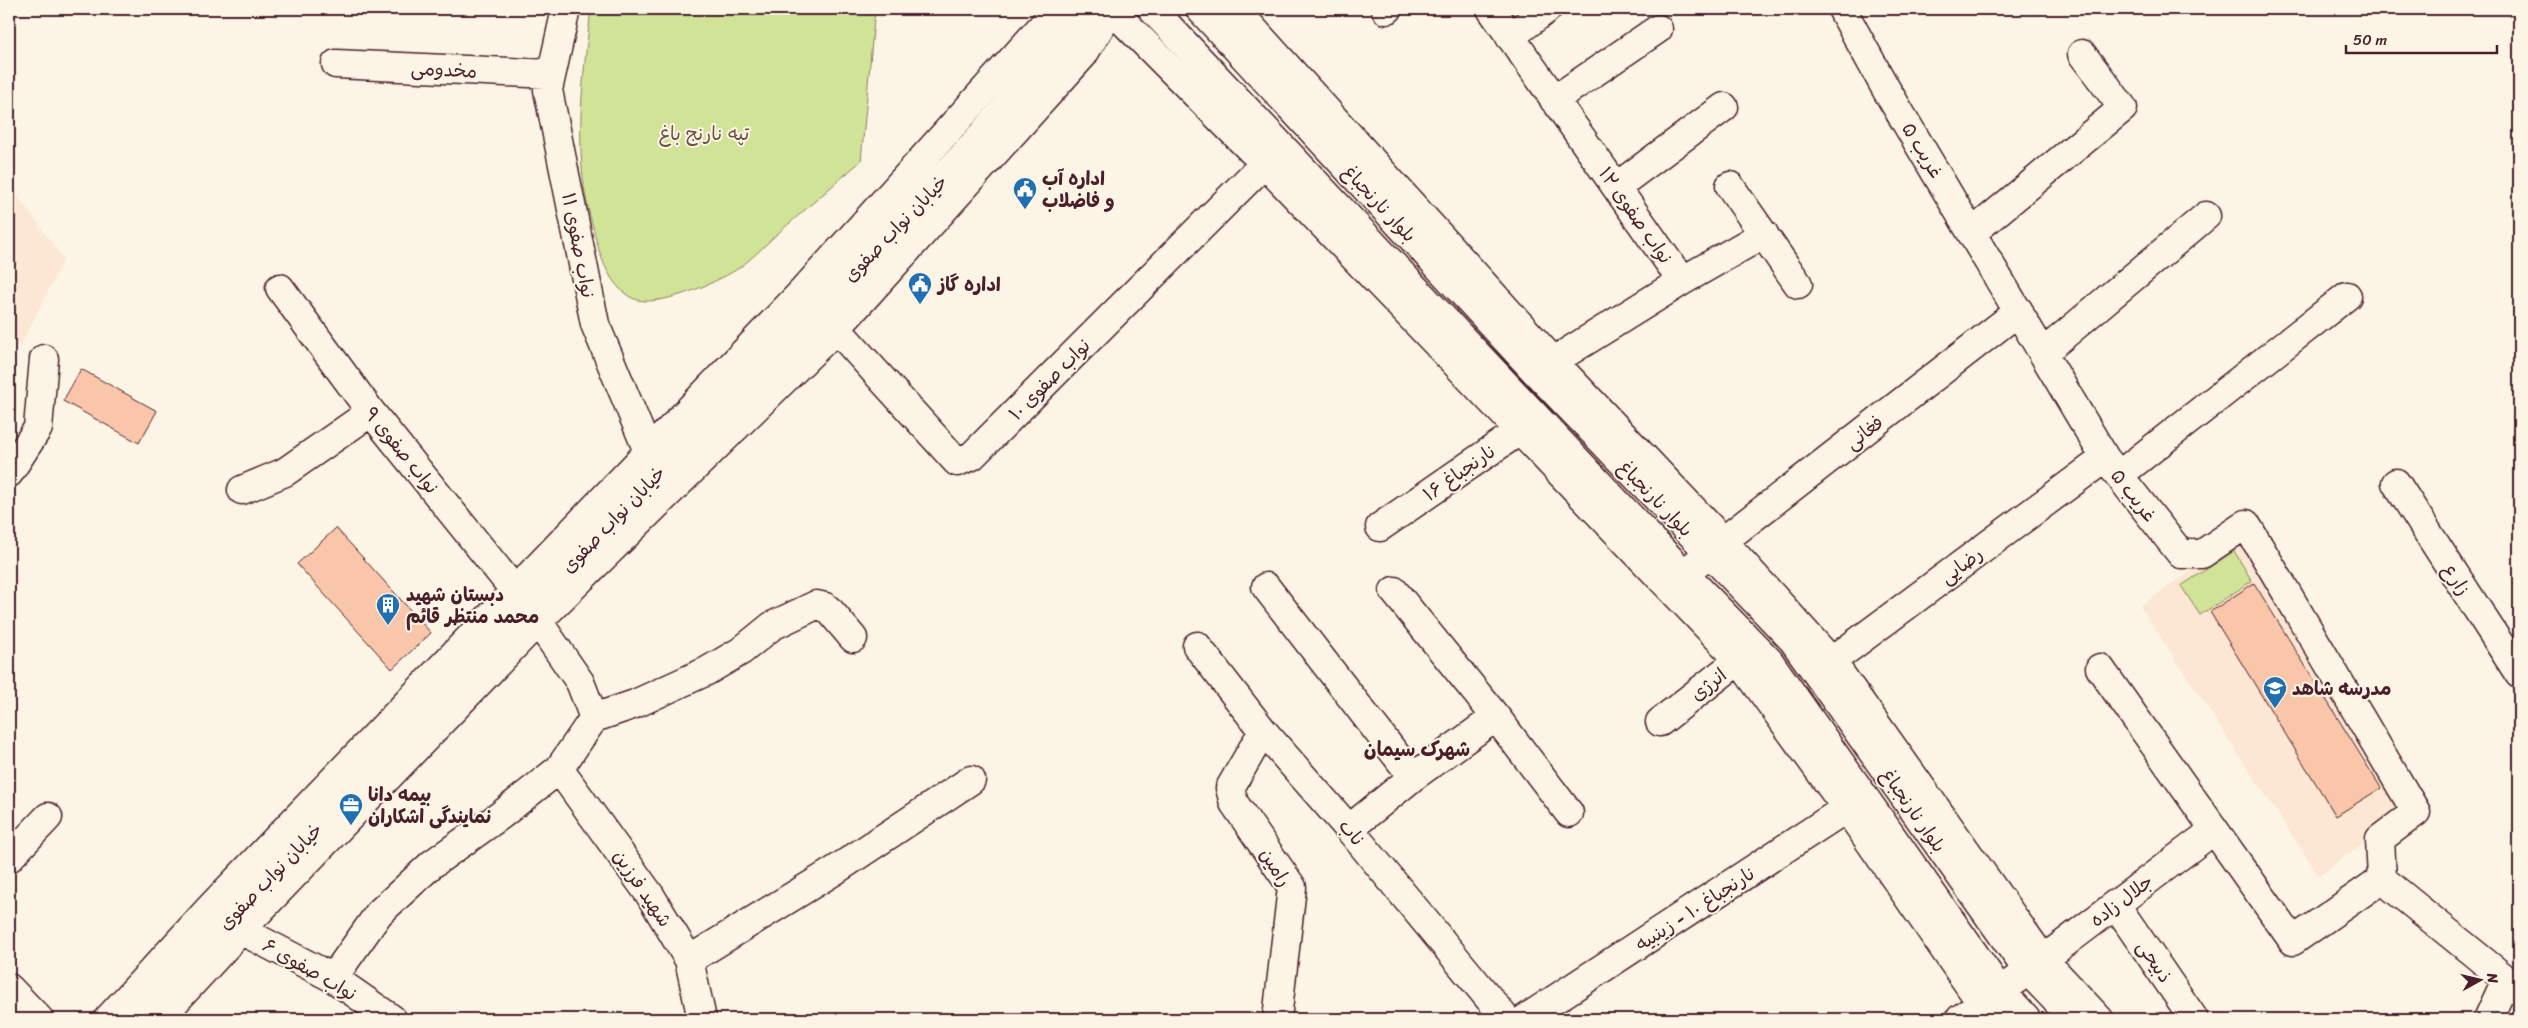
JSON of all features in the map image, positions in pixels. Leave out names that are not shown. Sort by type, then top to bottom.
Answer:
[{"type":"street","name":"نواب صفوی ۱۱","points":[[566,9],[548,90],[595,324],[653,462]]},
{"type":"street","points":[[653,462],[811,282],[1047,21],[1052,9]]},
{"type":"street","name":"خیابان نواب صفوی","points":[[133,1019],[233,926],[528,607],[653,462],[818,309],[975,144],[1064,40],[1080,9]]},
{"type":"street","points":[[108,1019],[210,908],[528,607],[836,329],[1082,54],[1111,9],[1273,154]]},
{"type":"street","name":"بلوار نارنجباغ","points":[[1152,9],[1273,154],[1529,424],[1684,574],[1747,653],[1769,660],[1856,803],[1993,1005],[2026,1019]]},
{"type":"street","name":"بلوار نارنجباغ","points":[[1200,9],[1716,547],[1793,640],[1824,667],[2074,1019]]},
{"type":"street","points":[[1236,9],[1544,366]]},
{"type":"street","name":"نواب صفوی ۱۲","points":[[1491,9],[1682,281],[1544,366]]},
{"type":"street","points":[[1510,37],[1547,9]]},
{"type":"street","name":"غریب ۵","points":[[1842,9],[1886,89],[2112,467],[2180,554],[2202,554],[2246,524],[2416,812],[2380,839],[2382,879]]},
{"type":"street","points":[[1554,100],[1658,28]]},
{"type":"street","points":[[1973,232],[2123,108],[2082,54]]},
{"type":"street","name":"مخدومی","points":[[336,64],[551,74]]},
{"type":"street","points":[[1616,187],[1724,107]]},
{"type":"street","name":"نواب صفوی ۱۰","points":[[818,309],[957,462],[972,456],[1273,154]]},
{"type":"street","points":[[1730,186],[1798,284]]},
{"type":"street","points":[[2043,353],[2206,216]]},
{"type":"street","points":[[1682,281],[1764,234]]},
{"type":"street","name":"نواب صفوی ۹","points":[[280,288],[371,412],[528,607],[580,682],[594,718]]},
{"type":"street","name":"رضایی","points":[[1824,667],[2112,467],[2347,296]]},
{"type":"street","name":"فغانی","points":[[1684,574],[1716,547],[2020,311]]},
{"type":"street","points":[[9,473],[38,428],[44,359]]},
{"type":"street","points":[[242,490],[285,472],[371,412]]},
{"type":"street","points":[[1529,424],[1747,653]]},
{"type":"street","name":"نارنجباغ ۱۶","points":[[1380,527],[1529,424]]},
{"type":"street","name":"زارع","points":[[2396,483],[2519,674]]},
{"type":"street","points":[[1266,587],[1413,777]]},
{"type":"street","points":[[1394,591],[1496,717],[1569,814]]},
{"type":"street","points":[[333,978],[379,913],[432,864],[501,815],[559,769],[594,718],[635,704],[707,671],[741,651],[772,626],[816,606],[825,607],[831,612],[853,638]]},
{"type":"street","name":"ناب","points":[[1197,646],[1263,731],[1349,829],[1506,1019]]},
{"type":"street","name":"انرژی","points":[[1660,722],[1747,653]]},
{"type":"street","points":[[2100,668],[2293,941],[2382,879],[2515,990]]},
{"type":"street","points":[[1349,829],[1413,777],[1496,717]]},
{"type":"street","name":"رامین","points":[[1263,731],[1230,788],[1234,803],[1292,887],[1277,1019]]},
{"type":"street","name":"شهید فرزین","points":[[559,769],[650,895],[689,960],[702,1019]]},
{"type":"street","points":[[689,960],[834,872],[971,780]]},
{"type":"street","name":"نارنجباغ ۱۰ - زینبیه","points":[[1525,1019],[1856,803]]},
{"type":"street","points":[[9,858],[48,817]]},
{"type":"street","name":"جلال زاده","points":[[1993,1005],[2036,965],[2214,830]]},
{"type":"street","name":"ذبیحی","points":[[2115,904],[2194,1019]]},
{"type":"street","points":[[159,1019],[233,926]]},
{"type":"street","name":"نواب صفوی ۶","points":[[233,926],[333,978],[392,1019]]},
{"type":"street","points":[[2036,965],[2099,1019]]},
{"type":"street","points":[[9,988],[39,1019]]},
{"type":"street","points":[[2488,1019],[2515,990]]},
{"type":"street","points":[[2509,1019],[2515,990]]},
{"type":"street","points":[[1960,1019],[1993,1005]]},
{"type":"shaded area","points":[[9,184],[64,259],[20,347],[9,332]]},
{"type":"shaded area","name":"مدرسه شاهد","points":[[2238,538],[2405,812],[2319,876],[2140,606]]},
{"type":"green space","name":"تپه نارنج باغ","points":[[591,9],[875,9],[861,161],[736,270],[700,288],[669,298],[642,301],[632,298],[617,286],[606,269],[596,240],[584,186],[581,120]]},
{"type":"green space","points":[[2234,551],[2252,581],[2200,615],[2181,586]]},
{"type":"building","points":[[81,369],[157,411],[139,443],[63,401]]},
{"type":"building","points":[[336,528],[431,633],[392,669],[297,564]]},
{"type":"building","points":[[2254,583],[2381,788],[2336,816],[2210,612]]},
{"type":"place","name":"اداره آب و فاضلاب","points":[[1025,210]]},
{"type":"place","name":"اداره گاز","points":[[920,305]]},
{"type":"place","name":"دبستان شهید محمد منتظر قائم","points":[[388,626]]},
{"type":"place","name":"مدرسه شاهد","points":[[2275,709]]},
{"type":"place","name":"بیمه دانا نمایندگی اشکاران","points":[[351,826]]},
{"type":"district","name":"شهرک سیمان","points":[[1417,749]]}]
